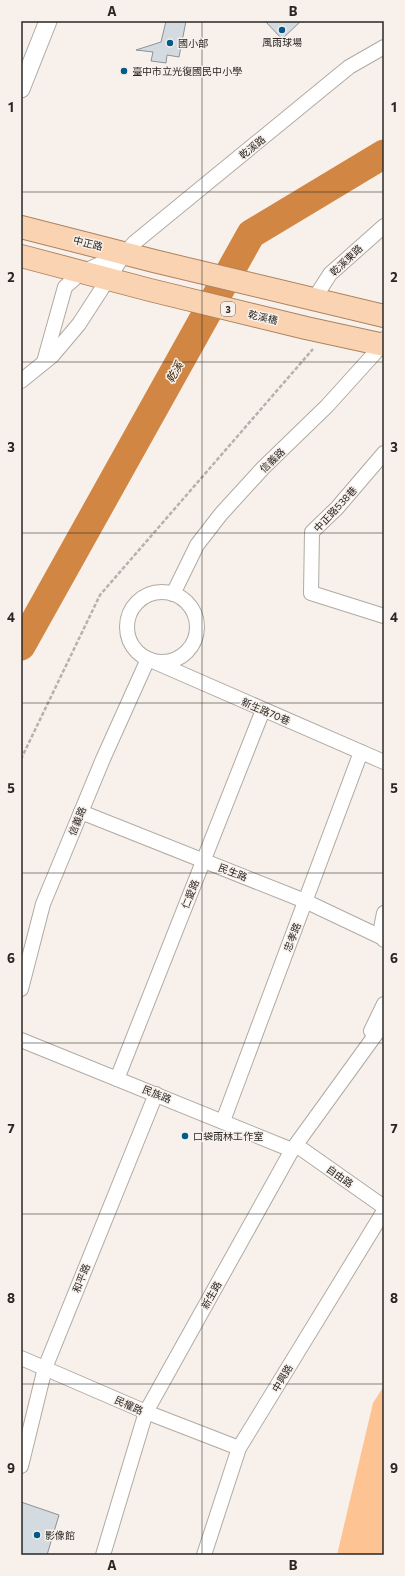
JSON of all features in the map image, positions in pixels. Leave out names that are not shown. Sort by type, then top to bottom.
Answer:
[{"type":"main road","name":"中正路","points":[[21,227],[309,298]]},
{"type":"main road","name":"3","points":[[21,256],[108,280]]},
{"type":"main road","name":"乾溪橋","points":[[108,280],[328,332]]},
{"type":"main road","points":[[309,298],[384,316]]},
{"type":"main road","name":"3","points":[[328,332],[384,342]]},
{"type":"street","points":[[21,89],[48,21]]},
{"type":"street","name":"乾溪路","points":[[21,381],[52,356],[79,324],[125,253],[134,243],[349,67],[384,47]]},
{"type":"street","name":"乾溪東路","points":[[309,298],[330,274],[384,226]]},
{"type":"street","name":"乾溪路","points":[[44,362],[65,287],[82,272],[125,253]]},
{"type":"street","name":"信義路","points":[[173,594],[197,544],[221,514],[263,468],[327,406],[384,342]]},
{"type":"street","name":"中正路538巷","points":[[384,453],[337,508],[312,532],[310,593],[384,616]]},
{"type":"street","points":[[161,592],[173,594],[183,599],[191,608],[196,618],[197,630],[194,641],[188,650],[180,657],[169,661],[158,662],[148,659],[138,653],[131,643],[128,632],[128,620],[132,609],[140,601],[150,595],[161,592]]},
{"type":"street","name":"信義路","points":[[21,989],[43,904],[103,758],[148,659]]},
{"type":"street","name":"新生路70巷","points":[[148,659],[384,762]]},
{"type":"street","name":"仁愛路","points":[[117,1079],[263,710]]},
{"type":"street","name":"忠孝路","points":[[223,1121],[361,752]]},
{"type":"street","name":"民生路","points":[[81,812],[305,901],[383,939]]},
{"type":"street","points":[[383,939],[381,928],[384,913]]},
{"type":"street","name":"新生路","points":[[360,1055],[384,1004]]},
{"type":"street","name":"新生路","points":[[103,1555],[146,1412],[294,1148],[384,1023]]},
{"type":"street","name":"民族路","points":[[21,1040],[294,1148]]},
{"type":"street","name":"和平路","points":[[21,1466],[45,1368],[156,1094]]},
{"type":"street","name":"自由路","points":[[294,1148],[384,1207]]},
{"type":"street","name":"中興路","points":[[204,1555],[239,1448],[384,1211]]},
{"type":"street","name":"民權路","points":[[21,1358],[146,1412],[239,1448]]},
{"type":"path","points":[[21,759],[100,595],[328,332]]},
{"type":"shaded area","points":[[384,1386],[384,1555],[337,1555],[373,1403]]},
{"type":"building","name":"國小部","points":[[166,21],[186,21],[179,57],[167,55],[166,63],[151,61],[153,52],[136,50],[161,42]]},
{"type":"building","name":"風雨球場","points":[[265,21],[301,21],[282,39]]},
{"type":"building","name":"影像館","points":[[21,1502],[59,1515],[47,1555],[21,1555]]},
{"type":"waterway","name":"乾溪","points":[[21,646],[251,234],[384,154]]},
{"type":"place","name":"風雨球場","points":[[282,30]]},
{"type":"place","name":"國小部","points":[[170,43]]},
{"type":"place","name":"臺中市立光復國民中小學","points":[[124,71]]},
{"type":"place","name":"口袋雨林工作室","points":[[185,1136]]},
{"type":"place","name":"影像館","points":[[37,1535]]}]
